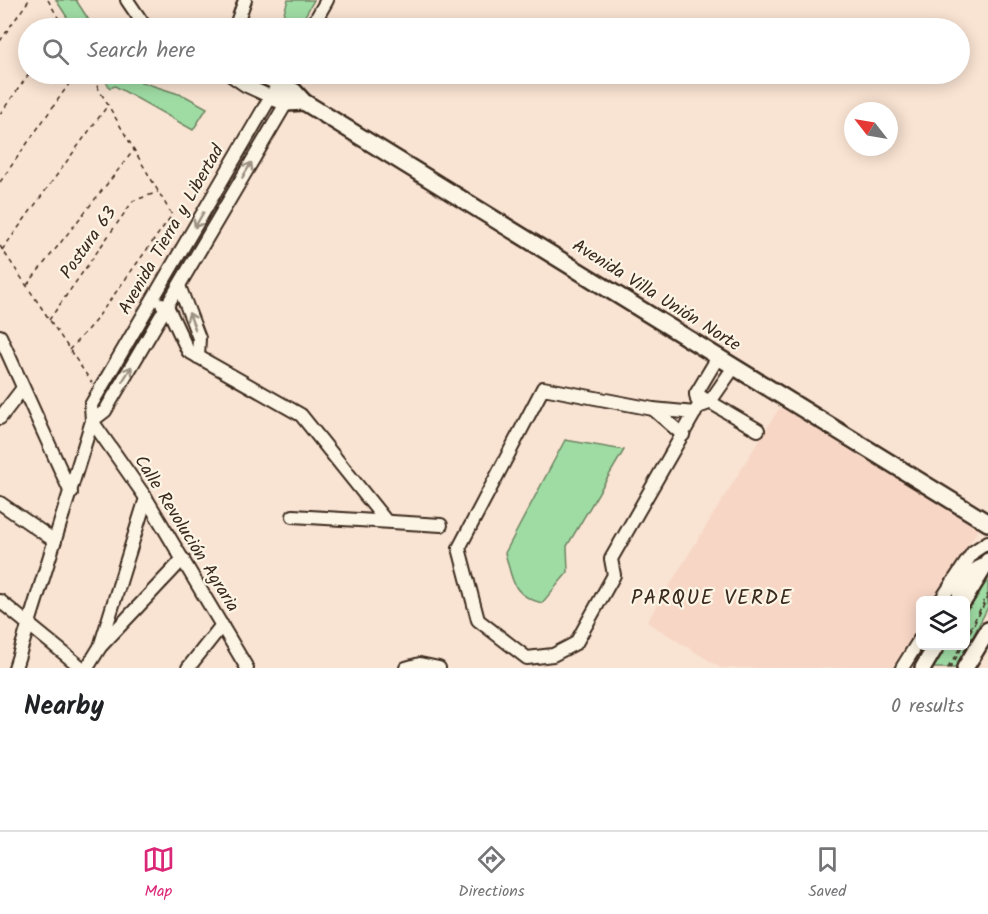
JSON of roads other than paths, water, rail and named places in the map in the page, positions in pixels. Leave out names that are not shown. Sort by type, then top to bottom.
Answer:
[{"type":"main road","name":"Avenida Villa Unión Norte","points":[[278,85],[295,99],[988,523]]},
{"type":"main road","points":[[966,596],[987,563]]},
{"type":"main road","points":[[965,668],[988,630]]},
{"type":"main road","points":[[923,668],[933,650]]},
{"type":"street","points":[[127,0],[139,18]]},
{"type":"street","points":[[238,18],[244,0]]},
{"type":"street","points":[[316,18],[327,0]]},
{"type":"street","points":[[242,84],[245,86],[278,85]]},
{"type":"street","name":"Avenida Tierra y Libertad","points":[[92,421],[91,405],[98,392],[278,85]]},
{"type":"street","points":[[15,668],[92,421],[105,411],[233,192],[295,99]]},
{"type":"street","points":[[219,184],[233,192]]},
{"type":"street","points":[[178,255],[192,262]]},
{"type":"street","points":[[179,286],[199,338],[198,357]]},
{"type":"street","points":[[153,299],[167,306],[188,351],[301,415],[386,521]]},
{"type":"street","points":[[0,336],[71,493]]},
{"type":"street","points":[[701,408],[696,394],[718,357]]},
{"type":"street","points":[[734,367],[701,408],[683,435],[611,559],[614,575],[576,643],[553,656],[527,658],[478,620],[459,548],[543,388],[652,409],[701,408],[758,430]]},
{"type":"street","points":[[0,418],[23,388]]},
{"type":"street","points":[[652,409],[683,435]]},
{"type":"street","name":"Calle Revolución Agraria","points":[[92,421],[146,498],[247,668]]},
{"type":"street","points":[[100,646],[146,498]]},
{"type":"street","points":[[0,503],[55,541]]},
{"type":"street","points":[[293,516],[441,525]]},
{"type":"street","points":[[946,596],[973,552],[988,542]]},
{"type":"street","points":[[87,668],[100,646],[183,559]]},
{"type":"street","points":[[958,596],[958,591],[972,569],[987,563]]},
{"type":"street","points":[[0,601],[82,668]]},
{"type":"street","points":[[188,668],[222,625]]},
{"type":"street","points":[[902,668],[916,647]]},
{"type":"street","points":[[910,668],[921,650]]},
{"type":"street","points":[[406,668],[420,664],[439,668]]},
{"type":"district","name":"PARQUE VERDE","points":[[712,598]]}]
